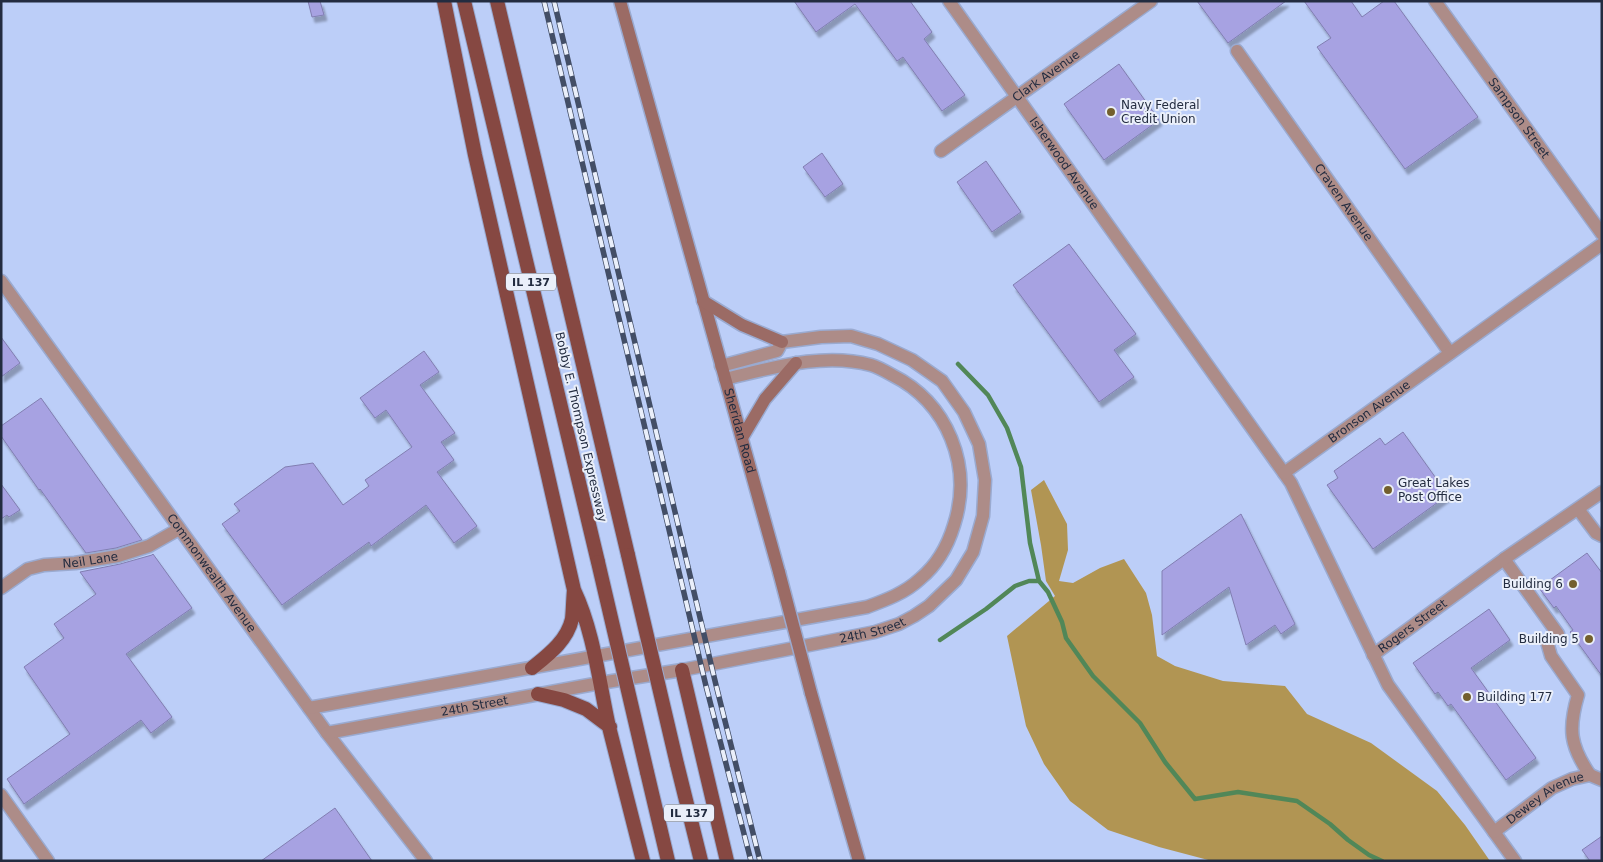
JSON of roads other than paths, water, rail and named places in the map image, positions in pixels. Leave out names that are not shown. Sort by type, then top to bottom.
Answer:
[{"type":"highway","points":[[444,1],[477,165],[574,590],[581,604],[595,657],[643,861]]},
{"type":"highway","name":"Bobby E. Thompson Expressway","points":[[464,1],[668,861]]},
{"type":"highway","name":"Bobby E. Thompson Expressway","points":[[497,1],[701,861]]},
{"type":"highway","points":[[532,668],[556,648],[564,636],[572,620],[574,590]]},
{"type":"highway","points":[[682,670],[727,861]]},
{"type":"highway","points":[[538,694],[564,700],[586,709],[610,727]]},
{"type":"main road","name":"Sheridan Road","points":[[620,1],[859,861]]},
{"type":"main road","points":[[703,301],[742,325],[782,342]]},
{"type":"main road","points":[[742,438],[765,399],[796,363]]},
{"type":"street","name":"Isherwood Avenue","points":[[949,1],[1284,473]]},
{"type":"street","name":"Clark Avenue","points":[[942,151],[1151,1]]},
{"type":"street","name":"Sampson Street","points":[[1435,1],[1602,234]]},
{"type":"street","name":"Craven Avenue","points":[[1237,50],[1450,353]]},
{"type":"street","name":"Bronson Avenue","points":[[1284,473],[1602,244]]},
{"type":"street","name":"Commonwealth Avenue","points":[[1,281],[327,733],[426,861]]},
{"type":"street","name":"24th Street","points":[[327,733],[538,694],[682,670],[875,632],[899,624],[914,616],[929,606],[956,580],[973,552],[983,516],[985,480],[979,444],[964,412],[942,381],[912,360],[878,344],[851,336],[821,336],[782,342],[777,351],[722,366]]},
{"type":"street","name":"24th Street","points":[[309,708],[867,607],[889,600],[921,579],[944,550],[951,534],[959,506],[961,485],[957,454],[950,435],[934,408],[920,393],[901,379],[872,365],[851,361],[821,360],[796,363],[725,379]]},
{"type":"street","points":[[1284,473],[1291,483],[1373,655]]},
{"type":"street","name":"Rogers Street","points":[[1515,861],[1388,685],[1373,655],[1504,559],[1602,492]]},
{"type":"street","points":[[1578,509],[1596,533],[1602,536]]},
{"type":"street","name":"Neil Lane","points":[[1,588],[28,569],[44,565],[75,563],[118,556],[149,546],[179,529]]},
{"type":"street","points":[[1504,559],[1558,634],[1547,642],[1551,656],[1578,695],[1572,728],[1573,744],[1578,758],[1596,778]]},
{"type":"street","name":"Dewey Avenue","points":[[1494,832],[1552,788],[1572,779],[1596,778]]},
{"type":"street","points":[[1,795],[48,861]]},
{"type":"waterway","points":[[958,364],[988,395],[1007,428],[1021,467],[1030,543],[1039,581],[1048,592],[1062,622],[1066,638],[1093,676],[1140,723],[1165,762],[1195,799],[1238,792],[1297,801],[1369,855],[1382,861]]},
{"type":"waterway","points":[[940,640],[986,609],[1015,586],[1029,581],[1039,581]]},
{"type":"railway","points":[[544,1],[706,686],[751,861]]},
{"type":"railway","points":[[554,1],[716,685],[760,861]]},
{"type":"place","name":"Navy Federal Credit Union","points":[[1111,112]]},
{"type":"place","name":"Great Lakes Post Office","points":[[1388,490]]},
{"type":"place","name":"Building 6","points":[[1573,584]]},
{"type":"place","name":"Building 5","points":[[1589,639]]},
{"type":"place","name":"Building 177","points":[[1467,697]]}]
